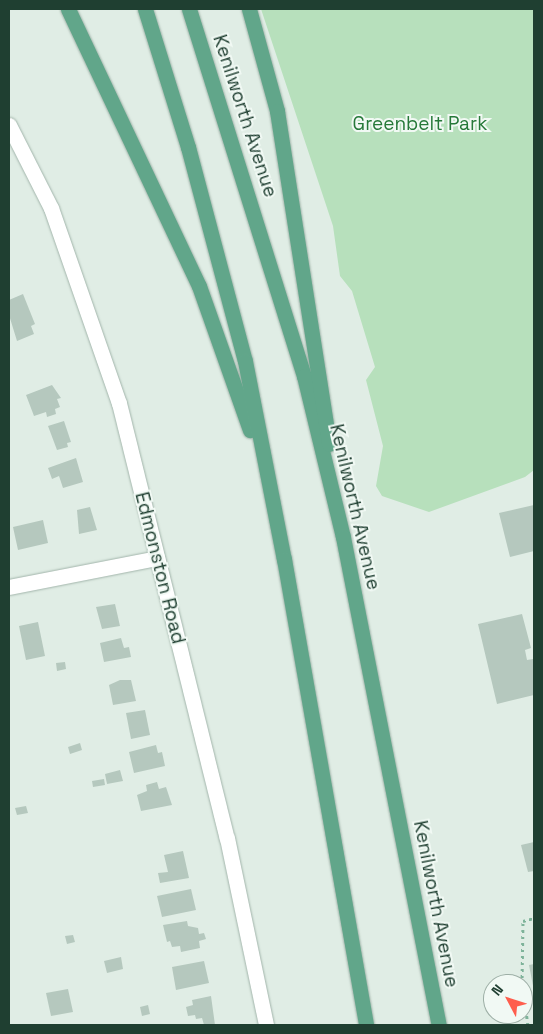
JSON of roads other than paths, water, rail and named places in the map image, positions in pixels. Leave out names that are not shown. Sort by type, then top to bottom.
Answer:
[{"type":"main road","points":[[68,9],[199,286],[267,476]]},
{"type":"main road","points":[[145,9],[188,147],[245,361],[284,559],[366,1025]]},
{"type":"main road","name":"Kenilworth Avenue","points":[[189,9],[304,376],[343,537],[439,1025]]},
{"type":"main road","points":[[249,9],[277,111],[309,300],[343,537]]},
{"type":"street","name":"Edmonston Road","points":[[9,125],[51,208],[84,296],[119,403],[227,838],[266,1025]]},
{"type":"street","points":[[9,587],[157,558]]},
{"type":"park label","name":"Greenbelt Park","points":[[420,124]]}]
